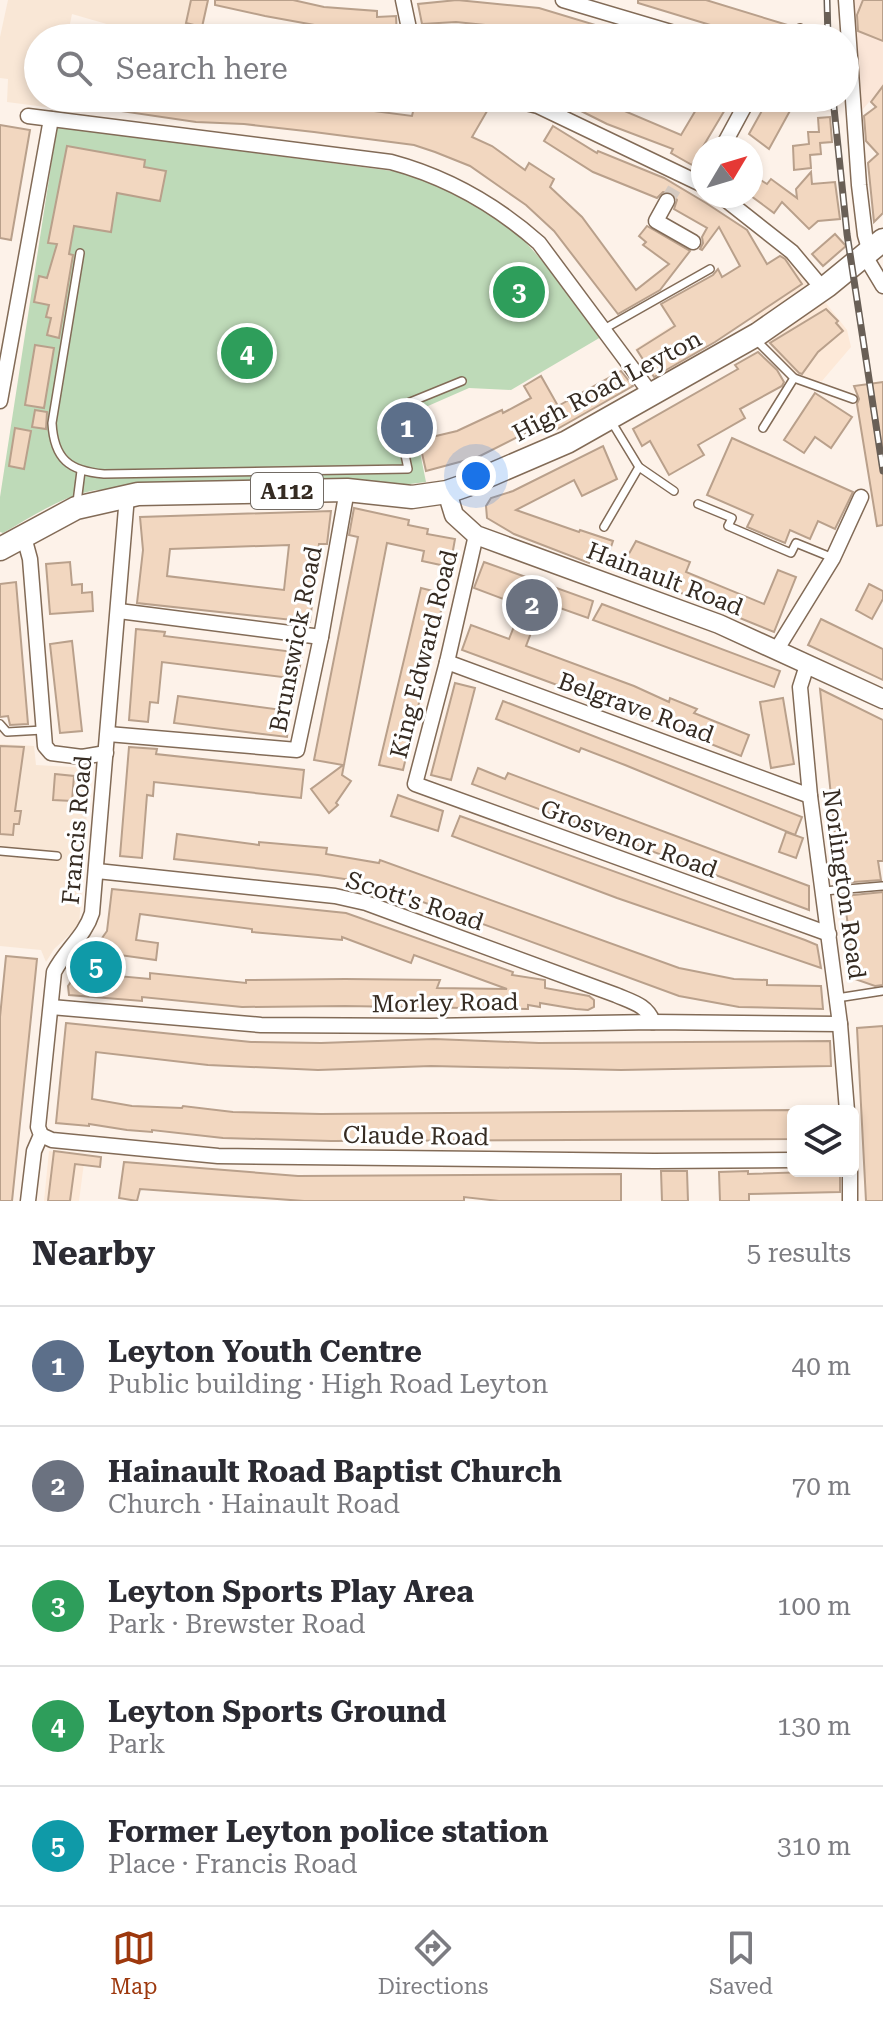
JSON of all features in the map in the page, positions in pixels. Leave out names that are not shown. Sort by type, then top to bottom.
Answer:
[{"type":"main road","name":"High Road Leyton","points":[[0,549],[76,508],[127,496],[347,490],[412,497],[447,492],[567,442],[610,419],[753,337],[823,289],[873,249]]},
{"type":"street","points":[[403,0],[408,24]]},
{"type":"street","points":[[563,0],[644,24]]},
{"type":"street","points":[[846,0],[848,24]]},
{"type":"street","points":[[550,112],[679,180],[691,182]]},
{"type":"street","points":[[728,136],[741,112]]},
{"type":"street","points":[[854,112],[866,239],[873,249],[883,286]]},
{"type":"street","points":[[28,116],[391,162],[419,170],[473,195],[539,243],[652,395]]},
{"type":"street","points":[[0,401],[51,119]]},
{"type":"street","points":[[667,201],[656,221],[693,242]]},
{"type":"street","points":[[736,208],[792,252],[823,289]]},
{"type":"street","name":"Brunswick Road","points":[[108,734],[297,750],[347,490]]},
{"type":"street","name":"Hainault Road","points":[[447,492],[454,515],[476,535],[719,624],[883,699]]},
{"type":"street","name":"Francis Road","points":[[28,1201],[34,1151],[41,1135],[38,1127],[54,972],[63,954],[88,925],[97,871],[127,496]]},
{"type":"street","points":[[777,649],[833,558],[861,497]]},
{"type":"street","name":"King Edward Road","points":[[415,784],[476,535]]},
{"type":"street","points":[[24,537],[30,559],[45,746],[51,753],[82,757],[106,753]]},
{"type":"street","points":[[119,611],[321,637]]},
{"type":"street","name":"Belgrave Road","points":[[447,662],[810,796]]},
{"type":"street","name":"Norlington Road","points":[[807,665],[800,687],[810,796],[840,1024],[847,1105]]},
{"type":"street","name":"Grosvenor Road","points":[[415,784],[829,934]]},
{"type":"street","name":"Scott's Road","points":[[97,871],[335,896],[366,903],[616,995],[642,1006],[653,1022]]},
{"type":"street","name":"Morley Road","points":[[51,1007],[261,1025],[840,1024]]},
{"type":"street","name":"Claude Road","points":[[41,1135],[52,1140],[218,1156],[787,1160]]},
{"type":"street","points":[[850,1177],[850,1201]]},
{"type":"lane","points":[[80,253],[52,423],[53,443],[74,469],[104,474],[408,469],[398,411],[403,405],[462,381]]},
{"type":"lane","points":[[604,329],[710,269]]},
{"type":"lane","points":[[753,337],[794,378],[853,399]]},
{"type":"lane","points":[[763,428],[794,378]]},
{"type":"lane","points":[[610,419],[639,467],[674,491]]},
{"type":"lane","points":[[604,527],[639,467]]},
{"type":"lane","points":[[76,508],[81,471]]},
{"type":"lane","points":[[698,504],[732,518],[728,526],[791,553],[796,543],[833,558]]},
{"type":"lane","points":[[0,724],[7,732],[43,730]]},
{"type":"lane","points":[[0,851],[57,856]]},
{"type":"lane","points":[[824,891],[882,886]]},
{"type":"lane","points":[[837,998],[882,991]]},
{"type":"shaded area","points":[[8,0],[209,0],[204,24],[107,24],[72,14],[70,24],[24,24],[24,104],[7,102],[8,79],[0,78],[0,37]]},
{"type":"shaded area","points":[[851,0],[883,0],[883,86],[856,117],[856,112],[859,112],[859,24],[852,24]]},
{"type":"shaded area","points":[[786,252],[847,330],[851,347],[822,381],[803,381],[781,359],[750,319],[656,380],[635,349]]},
{"type":"shaded area","points":[[0,744],[34,746],[36,765],[90,768],[79,926],[54,949],[46,962],[41,950],[0,946]]},
{"type":"shaded area","points":[[49,1151],[85,1155],[79,1201],[44,1201]]},
{"type":"green space","points":[[57,127],[400,172],[444,187],[485,208],[523,239],[601,337],[511,390],[469,388],[412,413],[426,482],[96,490],[60,502],[0,532],[0,497]]},
{"type":"building","points":[[191,0],[208,0],[203,24],[186,23]]},
{"type":"building","points":[[215,0],[293,0],[324,7],[377,11],[377,17],[396,16],[396,24],[309,24],[215,5]]},
{"type":"building","points":[[457,0],[539,8],[592,24],[422,24],[418,4]]},
{"type":"building","points":[[638,0],[706,0],[784,24],[707,24],[638,3]]},
{"type":"building","points":[[863,0],[883,0],[883,41],[859,31],[857,15]]},
{"type":"building","points":[[883,86],[883,213],[874,222],[868,163],[878,154],[866,141],[864,116],[876,107],[871,102]]},
{"type":"building","points":[[128,112],[381,112],[412,116],[413,112],[487,112],[472,137],[492,146],[525,170],[529,163],[554,179],[550,187],[582,217],[636,290],[669,264],[643,245],[646,242],[639,236],[647,226],[690,251],[660,290],[618,314],[554,231],[526,205],[470,166],[414,145],[244,124],[196,122]]},
{"type":"building","points":[[583,112],[627,112],[681,135],[695,112],[724,112],[709,136],[691,136],[691,164],[671,153],[673,149]]},
{"type":"building","points":[[761,112],[789,112],[769,149],[763,144],[763,136],[749,134]]},
{"type":"building","points":[[830,117],[832,142],[820,143],[821,154],[810,155],[811,168],[794,170],[793,146],[809,144],[808,132],[819,132],[818,118]]},
{"type":"building","points":[[0,125],[30,130],[11,240],[0,238]]},
{"type":"building","points":[[553,126],[597,153],[664,178],[691,194],[691,208],[714,208],[747,230],[767,264],[780,256],[785,259],[802,284],[715,342],[654,377],[637,350],[675,326],[661,304],[713,275],[718,269],[722,277],[740,266],[719,227],[700,249],[707,228],[674,209],[677,200],[672,193],[663,192],[657,198],[593,172],[544,141]]},
{"type":"building","points":[[67,146],[145,160],[144,167],[166,171],[160,201],[117,193],[111,232],[74,226],[69,254],[73,255],[59,338],[47,335],[51,318],[46,317],[49,305],[34,302],[39,276],[47,278],[57,244],[48,243]]},
{"type":"building","points":[[811,172],[812,184],[835,182],[840,219],[818,221],[809,229],[782,202],[774,213],[763,205],[763,182],[767,184],[771,179],[797,198],[796,189]]},
{"type":"building","points":[[835,234],[846,246],[823,266],[812,254]]},
{"type":"building","points":[[826,309],[843,331],[818,352],[802,374],[799,373],[770,343]]},
{"type":"building","points":[[35,345],[54,348],[44,408],[25,405]]},
{"type":"building","points":[[758,352],[777,370],[784,382],[782,386],[740,409],[745,418],[698,445],[704,455],[669,475],[650,441],[642,446],[633,429],[738,369],[735,365]]},
{"type":"building","points":[[621,371],[633,386],[550,433],[545,423],[478,457],[426,471],[419,440],[457,431],[502,410],[503,413],[531,398],[524,386],[541,376],[558,406]]},
{"type":"building","points":[[883,382],[883,525],[877,526],[857,404],[859,399],[854,386]]},
{"type":"building","points":[[815,393],[852,417],[831,448],[815,437],[804,453],[784,440]]},
{"type":"building","points":[[35,410],[47,412],[46,429],[32,427]]},
{"type":"building","points":[[15,428],[31,431],[24,469],[9,466]]},
{"type":"building","points":[[732,438],[853,492],[835,529],[818,521],[810,539],[790,530],[785,543],[747,527],[753,515],[707,495]]},
{"type":"building","points":[[603,446],[617,479],[582,496],[574,480],[516,510],[613,541],[608,556],[593,551],[589,563],[514,534],[487,518],[486,506],[491,498],[513,491]]},
{"type":"building","points":[[354,508],[409,520],[408,525],[428,529],[427,534],[455,539],[450,567],[422,561],[424,551],[387,543],[342,775],[351,781],[336,803],[338,805],[329,813],[311,789],[343,765],[314,760],[358,537],[349,535]]},
{"type":"building","points":[[331,511],[327,544],[319,544],[310,622],[137,603],[143,550],[140,517]],"holes":[[[289,545],[284,590],[167,576],[170,549]]]},
{"type":"building","points":[[636,541],[690,562],[686,572],[764,604],[778,570],[796,577],[774,632],[721,608],[620,570]]},
{"type":"building","points":[[70,562],[72,585],[82,584],[82,593],[92,592],[93,611],[50,614],[46,564]]},
{"type":"building","points":[[484,562],[593,601],[588,618],[543,602],[526,646],[669,702],[670,698],[697,709],[694,713],[749,735],[741,756],[462,650],[471,625],[509,639],[522,606],[474,588]]},
{"type":"building","points":[[16,582],[28,724],[10,725],[8,716],[0,717],[0,584]]},
{"type":"building","points":[[869,584],[883,591],[883,599],[872,619],[856,610]]},
{"type":"building","points":[[421,588],[445,594],[403,770],[379,765]]},
{"type":"building","points":[[602,604],[780,671],[774,687],[593,620]]},
{"type":"building","points":[[821,619],[883,649],[883,680],[808,645]]},
{"type":"building","points":[[136,629],[165,632],[164,636],[302,653],[298,679],[162,662],[158,703],[150,702],[148,722],[129,720]]},
{"type":"building","points":[[72,641],[82,731],[60,733],[50,644]]},
{"type":"building","points":[[455,683],[475,688],[451,780],[431,775]]},
{"type":"building","points":[[820,689],[883,720],[883,861],[878,861],[881,880],[840,883]]},
{"type":"building","points":[[178,696],[290,711],[287,737],[174,723]]},
{"type":"building","points":[[783,698],[794,764],[771,768],[760,702]]},
{"type":"building","points":[[503,701],[802,817],[795,835],[625,765],[581,748],[579,752],[496,719]]},
{"type":"building","points":[[0,746],[24,747],[15,811],[21,811],[19,824],[14,824],[13,835],[0,834]]},
{"type":"building","points":[[129,747],[157,749],[156,754],[304,770],[301,798],[154,782],[153,796],[147,795],[142,858],[120,856]]},
{"type":"building","points":[[478,768],[505,779],[508,773],[809,886],[809,910],[472,784]]},
{"type":"building","points":[[55,774],[74,776],[72,801],[53,800]]},
{"type":"building","points":[[398,795],[443,811],[438,831],[391,816]]},
{"type":"building","points":[[460,816],[817,945],[821,968],[617,898],[452,836]]},
{"type":"building","points":[[786,832],[803,838],[796,858],[779,852]]},
{"type":"building","points":[[177,834],[259,845],[259,842],[327,848],[326,854],[379,863],[380,860],[679,968],[734,979],[767,980],[767,985],[821,986],[823,1009],[739,1007],[679,996],[371,883],[174,859]]},
{"type":"building","points":[[112,889],[346,913],[513,972],[512,975],[545,980],[545,988],[589,996],[594,1000],[594,1007],[588,1010],[540,1003],[540,1007],[528,1005],[528,1009],[242,1007],[142,997],[142,1001],[69,995],[68,986],[107,931]],"holes":[[[140,914],[252,929],[252,932],[342,940],[342,937],[411,963],[414,955],[507,989],[437,988],[440,980],[246,980],[246,983],[150,973],[150,979],[106,975],[120,955],[156,960],[158,943],[136,940]]]},
{"type":"building","points":[[883,892],[883,985],[875,986],[855,979],[844,896]]},
{"type":"building","points":[[6,956],[37,959],[12,1201],[0,1201],[0,1017]]},
{"type":"building","points":[[66,1023],[251,1042],[434,1039],[539,1043],[830,1041],[831,1066],[621,1070],[431,1066],[318,1070],[208,1065],[96,1052],[92,1099],[132,1106],[321,1114],[787,1110],[787,1139],[331,1141],[223,1138],[56,1123]]},
{"type":"building","points":[[883,1026],[883,1201],[866,1201],[857,1028]]},
{"type":"building","points":[[54,1151],[101,1157],[100,1167],[75,1164],[70,1201],[48,1201]]},
{"type":"building","points":[[124,1162],[298,1176],[621,1174],[621,1201],[499,1201],[464,1197],[464,1201],[304,1201],[140,1189],[137,1201],[119,1198]]},
{"type":"building","points":[[661,1171],[687,1171],[688,1201],[662,1201]]},
{"type":"building","points":[[719,1172],[840,1177],[840,1192],[749,1194],[749,1201],[720,1201]]},
{"type":"tunnel","points":[[667,201],[676,186]]},
{"type":"railway","points":[[827,0],[828,24]]},
{"type":"railway","points":[[834,112],[847,234],[883,471]]},
{"type":"place","name":"Leyton Sports Play Area","points":[[519,292]]},
{"type":"place","name":"Leyton Sports Ground","points":[[247,353]]},
{"type":"place","name":"Leyton Youth Centre","points":[[407,428]]},
{"type":"place","name":"Hainault Road Baptist Church","points":[[532,605]]},
{"type":"place","name":"Former Leyton police station","points":[[96,967]]}]
